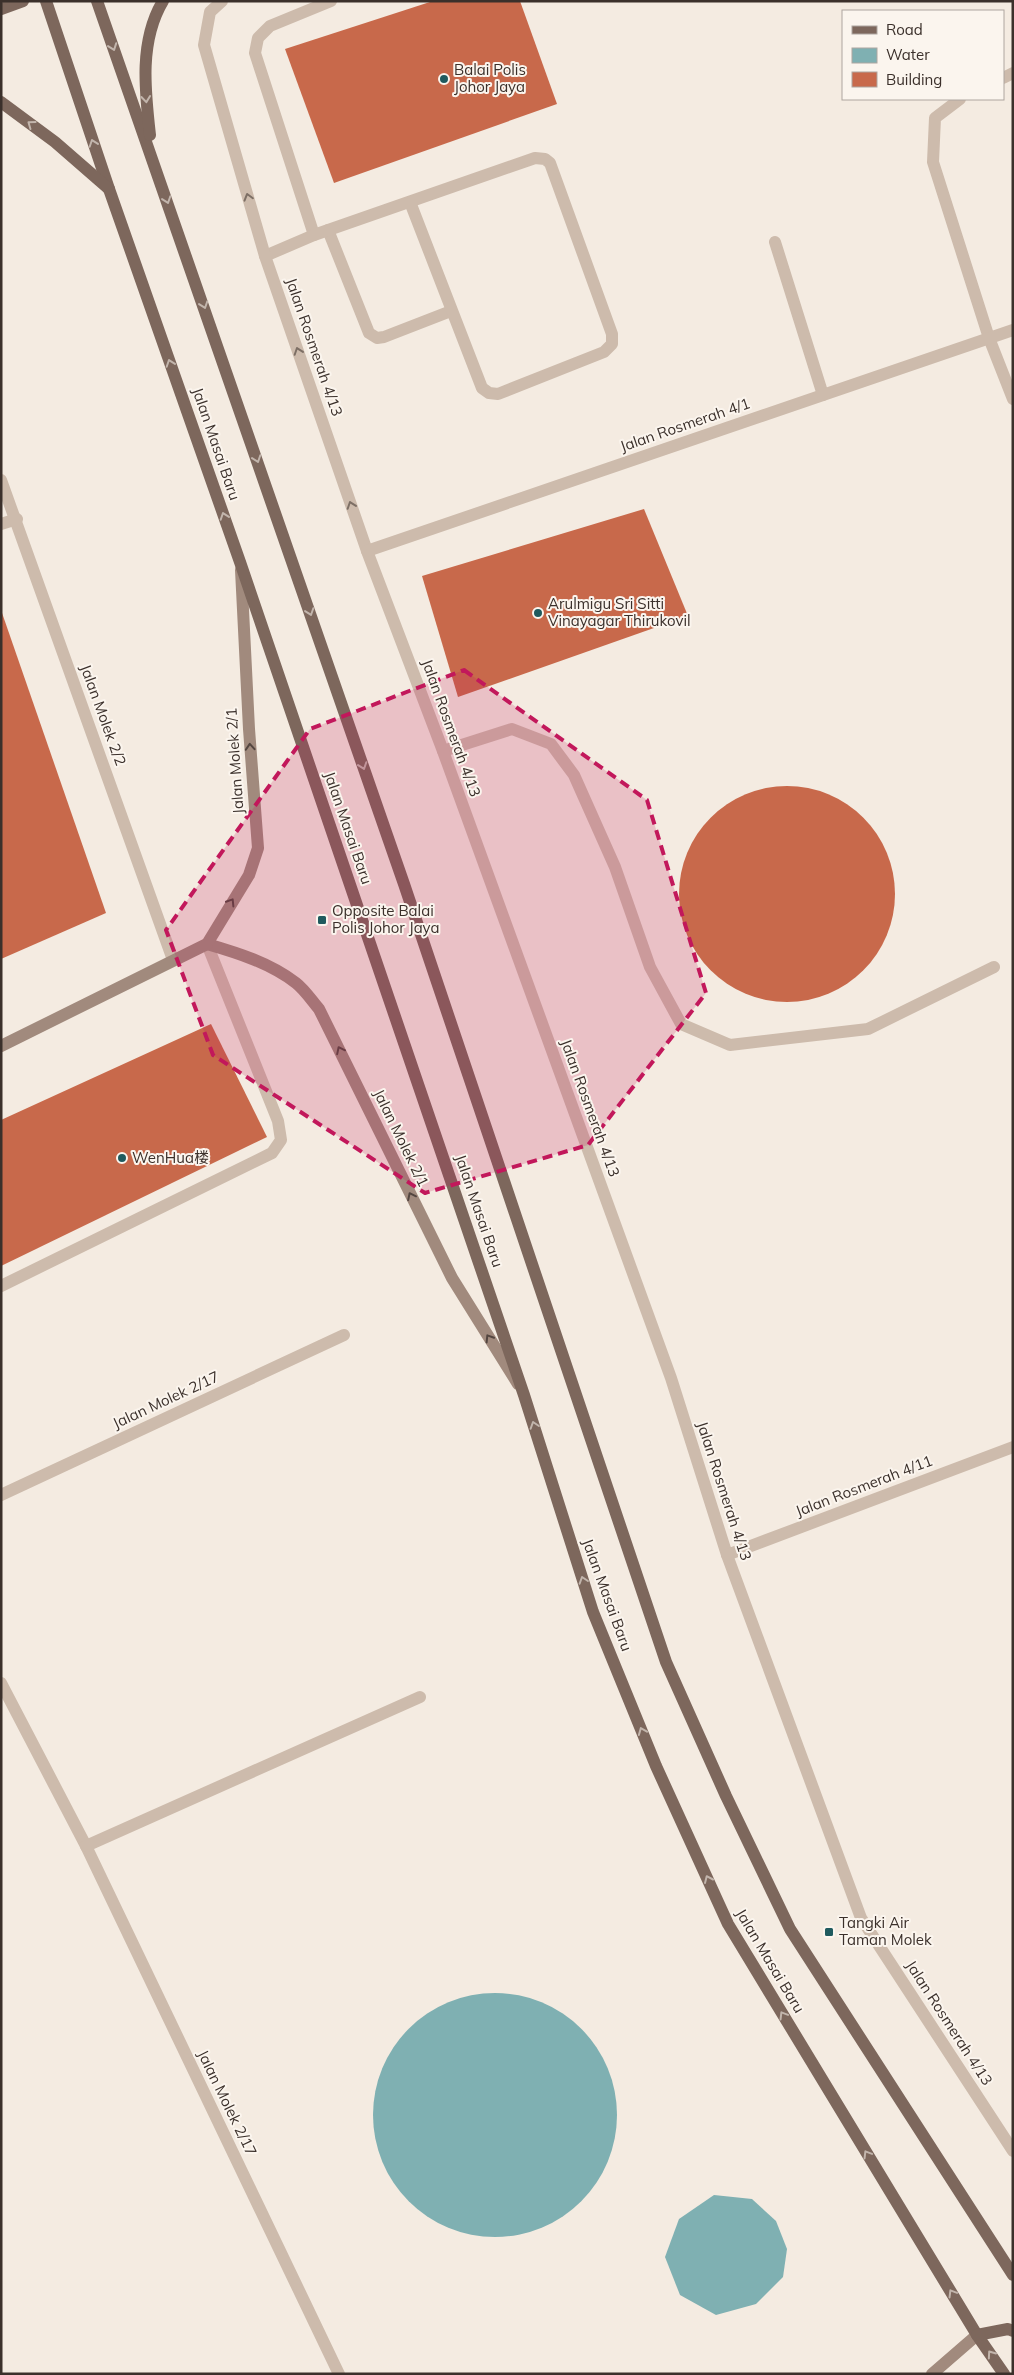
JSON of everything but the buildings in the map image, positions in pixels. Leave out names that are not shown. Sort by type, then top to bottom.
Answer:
[{"type":"main road","points":[[1,9],[23,1]]},
{"type":"main road","name":"Jalan Masai Baru","points":[[46,1],[109,189],[240,562],[524,1395],[593,1612],[656,1766],[728,1924],[977,2334],[1004,2374]]},
{"type":"main road","points":[[97,1],[407,893],[666,1662],[726,1796],[790,1929],[1013,2275]]},
{"type":"main road","points":[[152,156],[145,88],[146,52],[158,11],[163,1]]},
{"type":"main road","points":[[1,102],[55,142],[109,189]]},
{"type":"main road","points":[[977,2334],[1008,2329],[1013,2331]]},
{"type":"street","name":"Jalan Rosmerah 4/13","points":[[222,1],[210,12],[204,45],[265,256],[367,551],[443,751],[671,1378],[727,1555],[860,1918],[1013,2151]]},
{"type":"street","points":[[314,235],[254,53],[258,38],[270,26],[332,1]]},
{"type":"street","points":[[959,100],[935,118],[933,162],[989,338],[1013,398]]},
{"type":"street","points":[[265,256],[314,235],[535,158],[544,159],[550,164],[553,172],[612,334],[612,344],[604,352],[498,394],[489,393],[482,388],[410,202]]},
{"type":"street","points":[[328,230],[369,333],[377,338],[384,337],[451,311]]},
{"type":"street","points":[[775,242],[823,395]]},
{"type":"street","name":"Jalan Rosmerah 4/1","points":[[367,551],[1013,330]]},
{"type":"street","name":"Jalan Molek 2/2","points":[[1,480],[174,960]]},
{"type":"street","points":[[1,524],[17,520]]},
{"type":"street","name":"Jalan Molek 2/1","points":[[240,562],[249,729],[258,848],[249,875],[206,944],[246,955],[271,968],[297,983],[319,1009],[452,1278],[524,1395]]},
{"type":"street","points":[[443,751],[512,728],[551,744],[574,775],[614,867],[650,967],[681,1024],[730,1045],[868,1029],[994,966]]},
{"type":"street","points":[[1,1046],[206,944],[278,1121],[281,1140],[272,1153],[1,1286]]},
{"type":"street","name":"Jalan Molek 2/17","points":[[1,1495],[344,1335]]},
{"type":"street","name":"Jalan Rosmerah 4/11","points":[[727,1555],[1013,1447]]},
{"type":"street","name":"Jalan Molek 2/17","points":[[1,1683],[86,1846],[339,2374]]},
{"type":"street","points":[[86,1846],[420,1697]]},
{"type":"street","points":[[932,2374],[977,2334]]},
{"type":"highlighted area","points":[[464,670],[647,800],[706,993],[588,1145],[425,1193],[213,1055],[166,930],[310,729]]},
{"type":"water","points":[[483,1993],[507,1993],[530,1998],[553,2007],[573,2021],[589,2037],[597,2047],[608,2068],[615,2091],[617,2115],[615,2139],[603,2173],[589,2193],[573,2209],[553,2223],[530,2232],[507,2237],[483,2237],[460,2232],[437,2223],[417,2209],[401,2193],[387,2173],[378,2150],[373,2127],[373,2103],[378,2080],[387,2057],[401,2037],[417,2021],[437,2007],[460,1998]]},
{"type":"water","points":[[714,2195],[752,2199],[776,2221],[787,2249],[783,2277],[756,2304],[716,2315],[680,2295],[665,2257],[679,2219]]},
{"type":"place","name":"Balai Polis Johor Jaya","points":[[444,79]]},
{"type":"place","name":"Arulmigu Sri Sitti Vinayagar Thirukovil","points":[[538,613]]},
{"type":"place","name":"Opposite Balai Polis Johor Jaya","points":[[322,920]]},
{"type":"place","name":"WenHua楼","points":[[122,1158]]},
{"type":"place","name":"Tangki Air Taman Molek","points":[[829,1932]]}]
